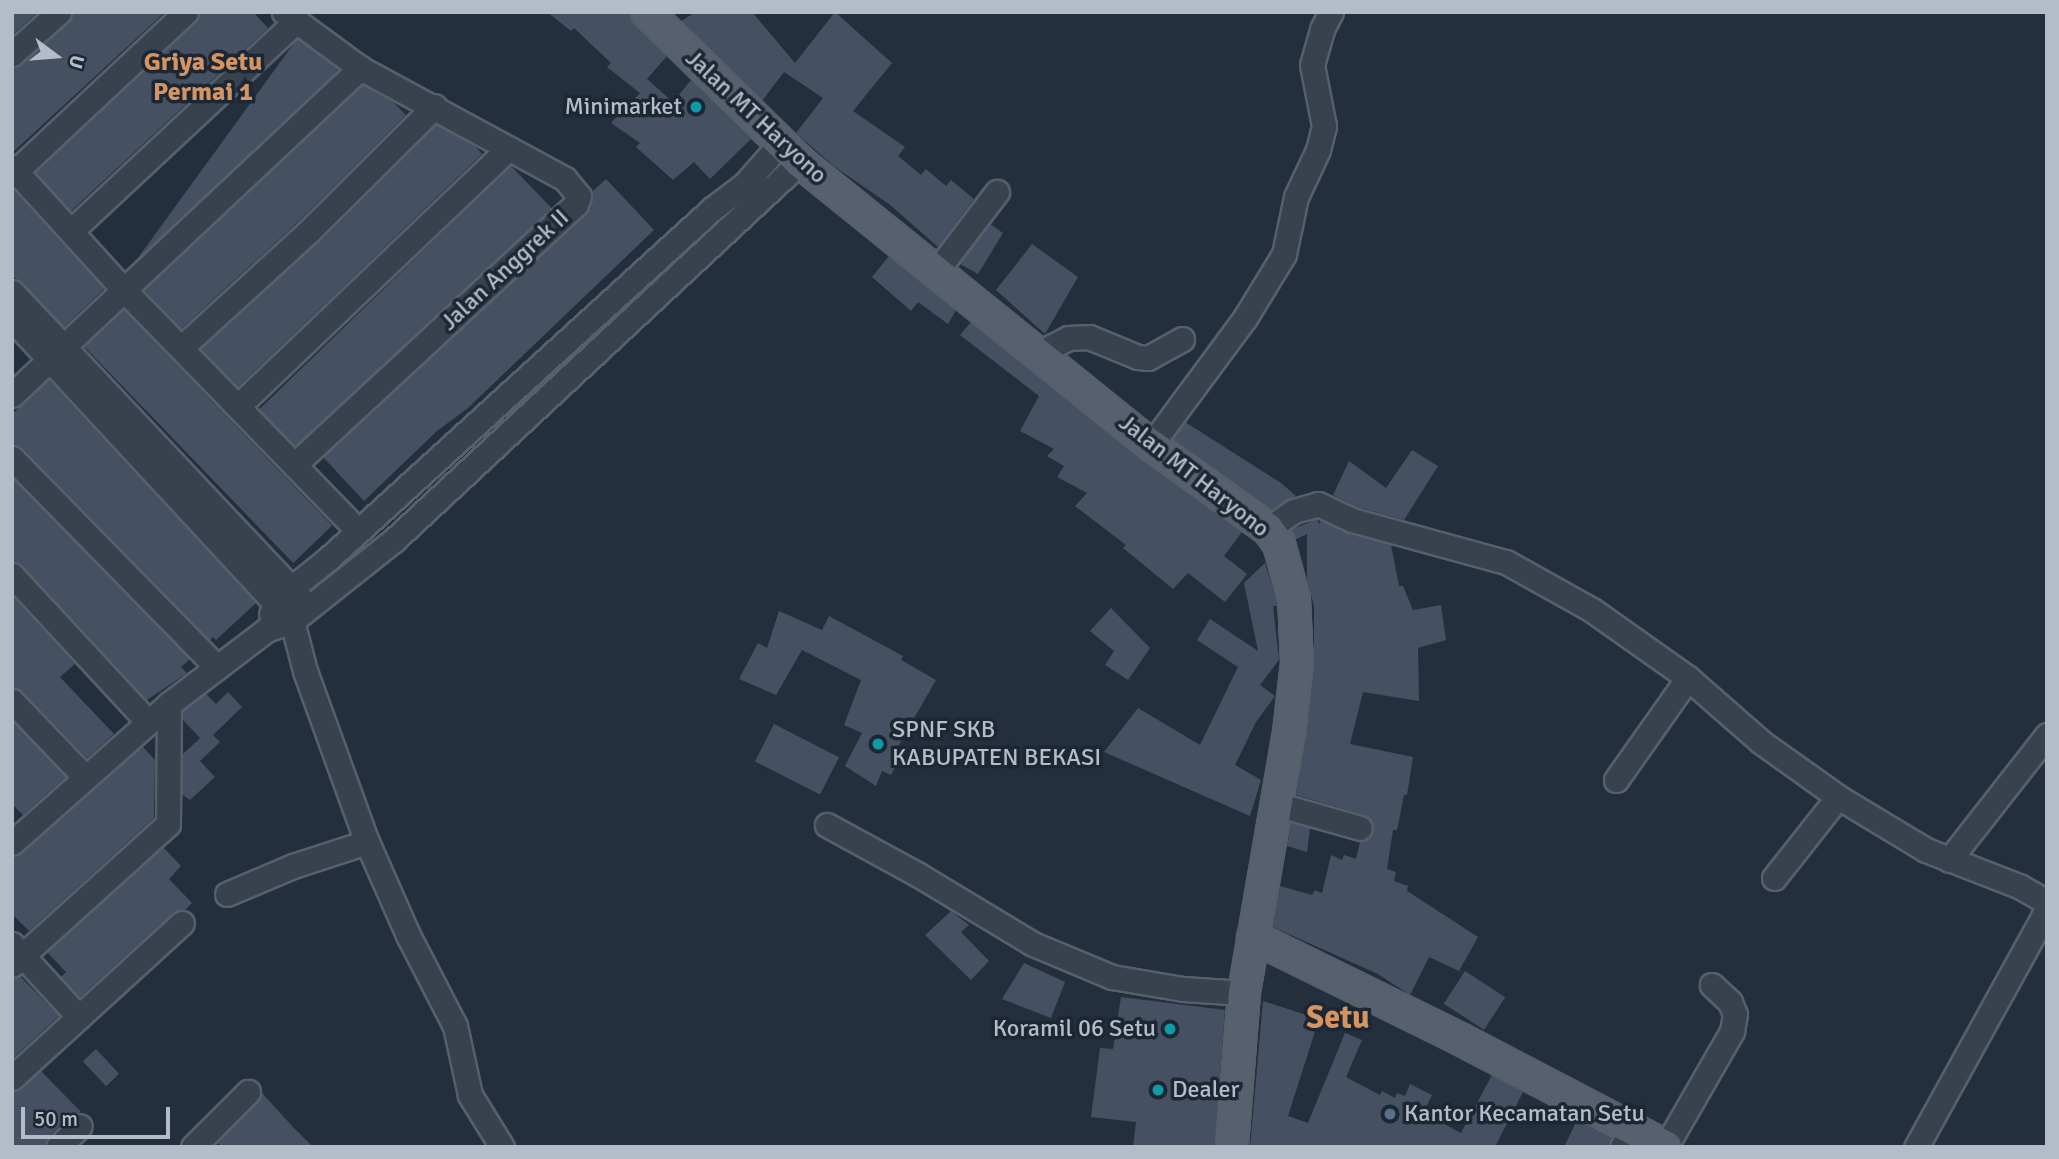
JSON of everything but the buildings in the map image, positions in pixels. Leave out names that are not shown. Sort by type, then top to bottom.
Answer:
[{"type":"main road","name":"Jalan MT Haryono","points":[[647,12],[790,153],[935,273],[1151,444],[1268,529],[1286,562],[1294,598],[1297,663],[1244,993],[1232,1147]]},
{"type":"main road","points":[[1254,937],[1627,1137],[1667,1147]]},
{"type":"street","points":[[12,54],[59,12]]},
{"type":"street","points":[[186,12],[14,169],[125,291],[358,531]]},
{"type":"street","points":[[1151,444],[1245,318],[1284,254],[1296,197],[1318,149],[1324,126],[1312,65],[1322,29],[1331,12]]},
{"type":"street","points":[[71,231],[291,16]]},
{"type":"street","name":"Jalan Anggrek II","points":[[291,16],[360,68],[435,106],[507,150],[565,179],[573,185],[579,200],[294,465]]},
{"type":"street","points":[[12,395],[360,68]]},
{"type":"street","points":[[182,347],[309,231],[435,106]]},
{"type":"street","points":[[238,406],[507,150]]},
{"type":"street","points":[[266,630],[284,594],[358,531],[531,370],[712,209],[790,153]]},
{"type":"street","points":[[16,832],[169,704],[266,630],[300,614],[394,540],[790,153]]},
{"type":"street","points":[[935,273],[997,192]]},
{"type":"street","points":[[12,292],[58,353],[300,614],[305,671],[367,842],[408,935],[454,1026],[470,1095],[502,1147]]},
{"type":"street","points":[[12,319],[58,353]]},
{"type":"street","points":[[1039,354],[1068,338],[1089,337],[1138,357],[1148,358],[1182,340]]},
{"type":"street","points":[[12,458],[217,667]]},
{"type":"street","points":[[1268,529],[1294,511],[1318,504],[1352,520],[1506,562],[1592,610],[1688,678],[1761,741],[1838,797],[1926,850],[2019,886],[2045,901],[2046,910],[1916,1147]]},
{"type":"street","points":[[12,575],[148,722]]},
{"type":"street","points":[[1616,780],[1688,678]]},
{"type":"street","points":[[12,701],[85,777]]},
{"type":"street","points":[[79,1017],[16,955],[168,824],[169,704]]},
{"type":"street","points":[[1949,860],[2047,735]]},
{"type":"street","points":[[1774,878],[1838,797]]},
{"type":"street","points":[[1276,804],[1360,828]]},
{"type":"street","points":[[827,825],[917,874],[1033,944],[1112,977],[1183,989],[1244,993]]},
{"type":"street","points":[[227,894],[293,866],[367,842]]},
{"type":"street","points":[[12,1078],[182,923]]},
{"type":"street","points":[[1667,1147],[1732,1031],[1735,1014],[1730,1002],[1712,985]]},
{"type":"street","points":[[195,1146],[248,1092]]},
{"type":"street","points":[[58,1147],[80,1126]]},
{"type":"place","name":"Minimarket","points":[[696,107]]},
{"type":"place","name":"SPNF SKB KABUPATEN BEKASI","points":[[878,744]]},
{"type":"place","name":"Koramil 06 Setu","points":[[1170,1029]]},
{"type":"place","name":"Dealer","points":[[1158,1090]]},
{"type":"place","name":"Kantor Kecamatan Setu","points":[[1390,1114]]},
{"type":"district","name":"Griya Setu Permai 1","points":[[203,78]]},
{"type":"district","name":"Setu","points":[[1338,1018]]}]
